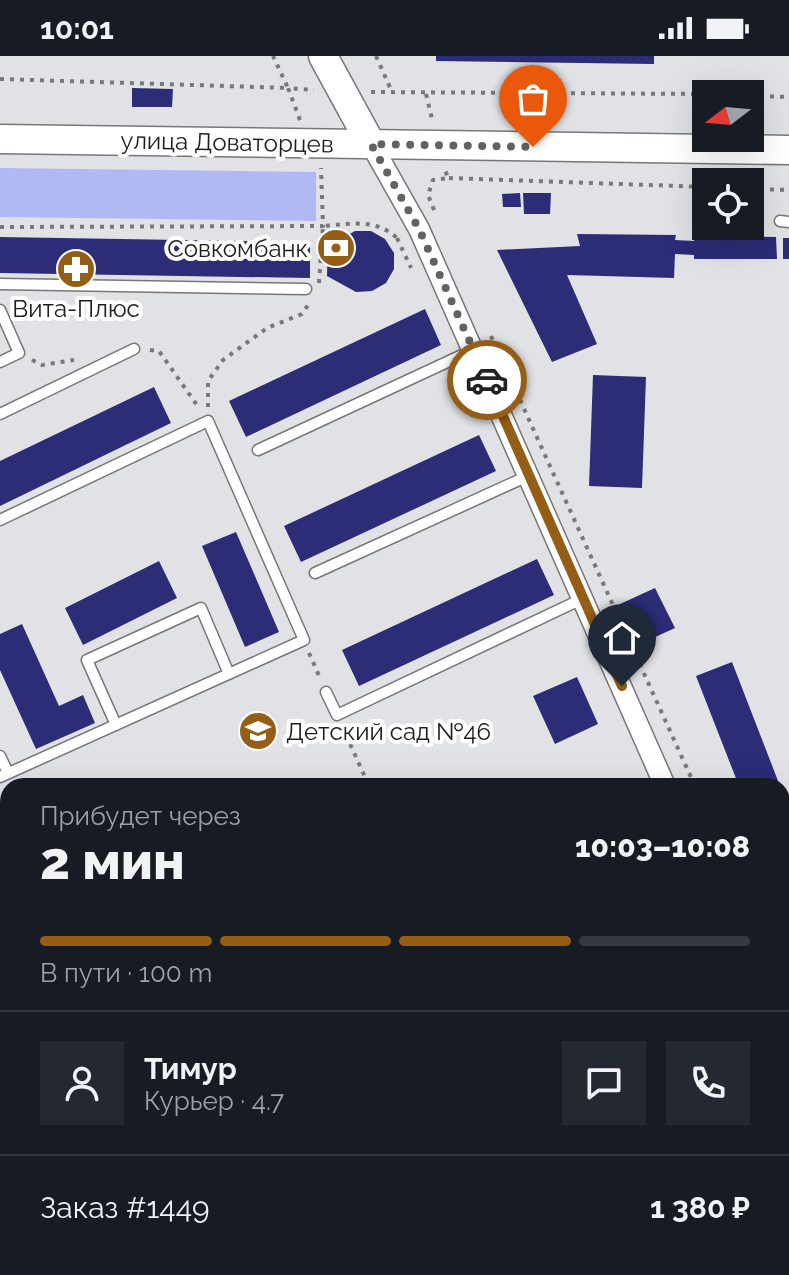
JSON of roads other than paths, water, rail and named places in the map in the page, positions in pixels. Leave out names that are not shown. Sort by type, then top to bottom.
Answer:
[{"type":"main road","points":[[323,56],[371,144]]},
{"type":"main road","name":"улица Доваторцев","points":[[0,139],[789,150]]},
{"type":"street","points":[[371,144],[419,229],[662,778]]},
{"type":"lane","points":[[0,284],[306,289]]},
{"type":"lane","points":[[0,310],[19,353],[0,362]]},
{"type":"lane","points":[[0,414],[134,349]]},
{"type":"lane","points":[[258,450],[473,350]]},
{"type":"lane","points":[[0,520],[208,421],[304,640],[4,775],[0,756]]},
{"type":"lane","points":[[315,573],[530,475]]},
{"type":"lane","points":[[326,692],[337,715],[584,598]]},
{"type":"lane","points":[[116,725],[87,660],[201,608],[229,674]]},
{"type":"place","name":"Совкомбанк","points":[[336,248]]},
{"type":"place","name":"Вита-Плюс","points":[[76,269]]},
{"type":"place","name":"Детский сад №46","points":[[258,731]]}]
